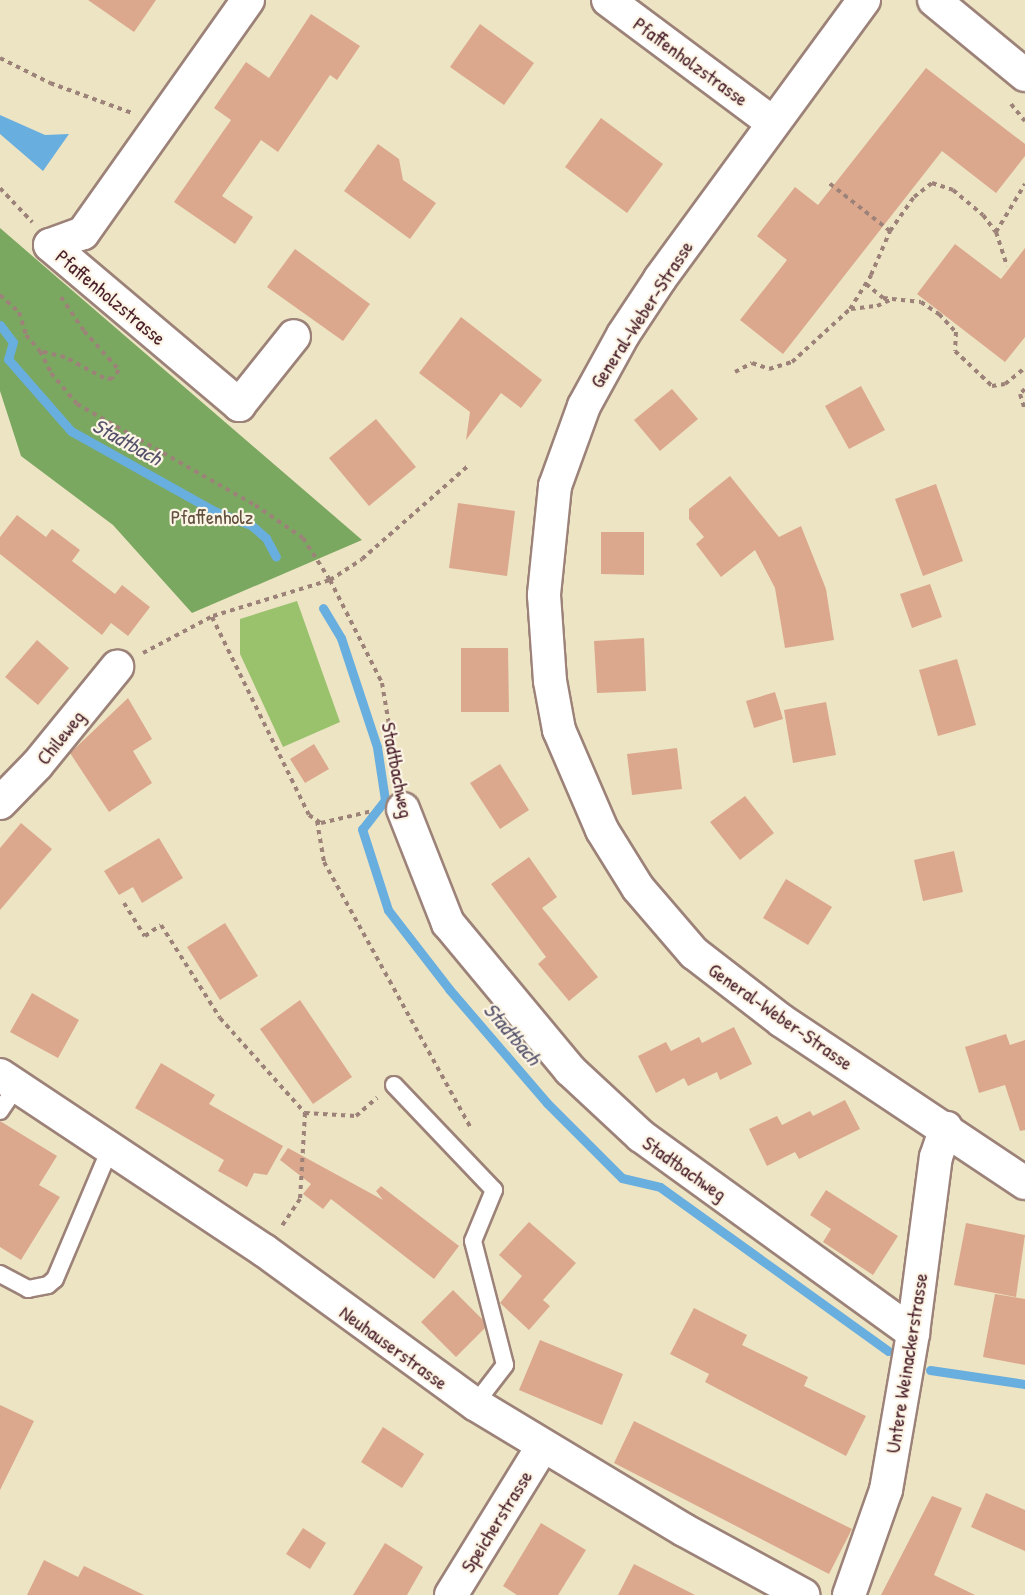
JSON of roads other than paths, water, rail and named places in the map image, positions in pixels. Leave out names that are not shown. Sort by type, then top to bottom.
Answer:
[{"type":"street","name":"Pfaffenholzstrasse","points":[[248,0],[83,233],[50,245],[239,405],[294,336]]},
{"type":"street","name":"Pfaffenholzstrasse","points":[[608,0],[774,123]]},
{"type":"street","name":"General-Weber-Strasse","points":[[864,0],[660,279],[584,406],[555,486],[552,509],[544,595],[550,681],[559,730],[602,830],[618,860],[664,922],[734,987],[1025,1183]]},
{"type":"street","points":[[934,0],[1019,84]]},
{"type":"street","name":"Chileweg","points":[[0,803],[37,765],[117,667]]},
{"type":"street","name":"Stadtbachweg","points":[[393,808],[448,923],[570,1070],[641,1136],[913,1333]]},
{"type":"street","name":"Neuhauserstrasse","points":[[5,1091],[110,1149],[265,1251],[475,1404],[542,1447],[803,1595]]},
{"type":"street","name":"Untere Weinackerstrasse","points":[[849,1595],[886,1491],[913,1333],[936,1158],[946,1128]]},
{"type":"street","name":"Speicherstrasse","points":[[451,1595],[542,1447]]},
{"type":"lane","points":[[394,1084],[494,1190],[473,1241],[505,1365],[475,1404]]},
{"type":"lane","points":[[0,1274],[28,1289],[48,1285],[55,1279],[110,1149]]},
{"type":"water","points":[[0,115],[45,135],[69,134],[43,171],[0,134]]},
{"type":"waterway","name":"Stadtbach","points":[[0,325],[13,342],[8,359],[71,431],[214,511],[251,525],[266,538],[276,557]]},
{"type":"waterway","name":"Stadtbach","points":[[323,608],[341,638],[377,747],[385,800],[362,829],[388,910],[449,989],[547,1103],[622,1178],[660,1187],[888,1351]]},
{"type":"waterway","name":"Stadtbach","points":[[930,1370],[1025,1384]]},
{"type":"park label","name":"Pfaffenholz","points":[[212,516]]}]
